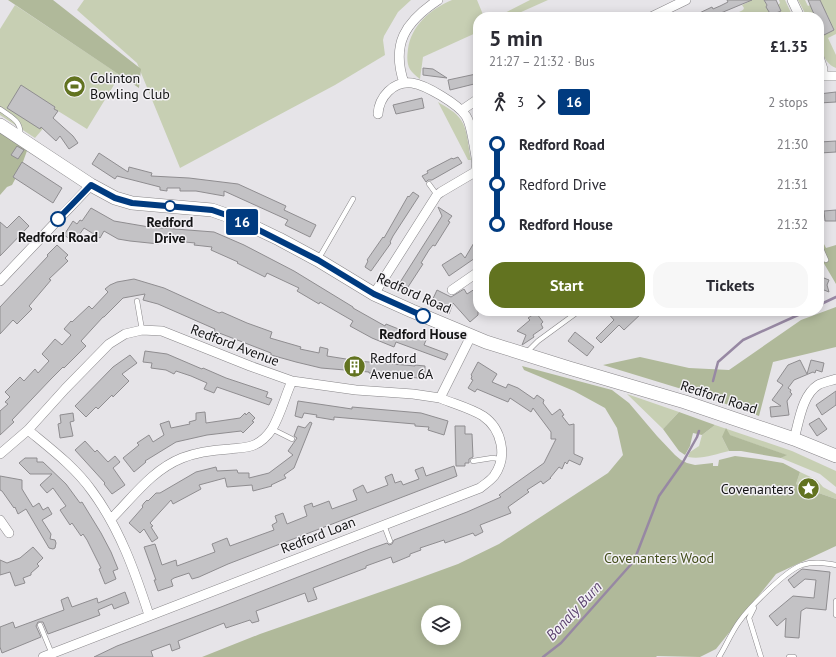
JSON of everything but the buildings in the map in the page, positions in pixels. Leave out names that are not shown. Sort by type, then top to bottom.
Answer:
[{"type":"main road","name":"Redford Road","points":[[0,125],[91,185],[115,198],[132,203],[212,210],[235,218],[318,260],[374,294],[471,336],[569,368],[685,402],[794,439],[836,456]]},
{"type":"street","points":[[404,83],[399,60],[399,49],[403,36],[423,10],[438,0]]},
{"type":"street","points":[[661,12],[686,0]]},
{"type":"street","points":[[792,0],[798,12]]},
{"type":"street","points":[[824,76],[836,76]]},
{"type":"street","points":[[378,114],[379,106],[386,93],[392,88],[404,83],[412,83],[425,87],[452,102],[462,110],[470,123],[473,141]]},
{"type":"street","points":[[462,110],[473,102]]},
{"type":"street","points":[[374,294],[437,196],[441,192],[473,175]]},
{"type":"street","points":[[0,281],[91,185]]},
{"type":"street","points":[[452,290],[473,275]]},
{"type":"street","name":"Redford Avenue","points":[[0,454],[28,430],[109,344],[125,334],[142,330],[162,331],[292,381],[356,390],[413,394],[440,398]]},
{"type":"street","points":[[440,398],[471,336]]},
{"type":"street","points":[[794,439],[804,400],[818,385],[836,379]]},
{"type":"street","points":[[111,519],[159,470],[181,458],[195,453],[254,445],[261,441],[272,429],[292,381]]},
{"type":"street","name":"Redford Loan","points":[[48,655],[480,488],[495,475],[501,459],[502,450],[499,436],[490,423],[475,412],[440,398]]},
{"type":"street","points":[[28,430],[59,455],[75,472],[92,491],[111,519],[127,552],[149,615]]},
{"type":"street","points":[[0,520],[9,533]]},
{"type":"lane","points":[[0,108],[17,122],[21,129],[20,138]]},
{"type":"lane","points":[[429,184],[437,196]]},
{"type":"lane","points":[[318,260],[353,199]]},
{"type":"lane","points":[[824,255],[826,260]]},
{"type":"lane","points":[[137,301],[142,330]]},
{"type":"lane","points":[[525,354],[538,341],[572,316]]},
{"type":"lane","points":[[272,429],[292,439]]},
{"type":"lane","points":[[473,461],[492,458],[501,459]]},
{"type":"lane","points":[[384,525],[390,541]]},
{"type":"lane","points":[[719,657],[739,622],[756,602],[789,572],[802,565],[819,562],[836,565]]},
{"type":"lane","points":[[836,601],[836,615]]},
{"type":"lane","points":[[756,602],[750,618],[761,657]]},
{"type":"lane","points":[[40,625],[48,655]]},
{"type":"lane","points":[[789,657],[794,657]]},
{"type":"green space","points":[[8,0],[53,0],[141,69],[139,88]]},
{"type":"green space","points":[[84,0],[411,0],[398,12],[384,36],[383,40],[385,55],[335,85],[180,168],[137,63],[77,10]]},
{"type":"green space","points":[[452,0],[477,0],[482,12],[473,12],[473,34],[423,57],[420,79],[410,70],[409,67],[407,55],[410,41],[417,26],[423,19],[436,8]]},
{"type":"green space","points":[[530,0],[548,0],[521,12],[507,12]]},
{"type":"green space","points":[[747,0],[764,0],[767,5],[766,7],[770,12],[739,12],[744,8],[742,5],[748,2]]},
{"type":"green space","points":[[779,0],[785,0],[791,12],[779,12],[781,11],[778,5],[780,3]]},
{"type":"green space","points":[[798,0],[805,0],[808,6],[820,0],[836,0],[836,34],[828,38],[836,55],[836,68],[827,61],[824,56],[824,32],[825,34],[834,30],[827,14],[823,11],[804,12]]},
{"type":"green space","points":[[15,5],[120,75],[87,129],[58,111],[35,138],[0,115],[0,29]]},
{"type":"green space","points":[[438,102],[451,110],[461,120],[466,134],[471,160],[468,160]]},
{"type":"green space","points":[[0,130],[28,148],[20,170],[12,185],[7,187],[0,195]]},
{"type":"green space","points":[[824,244],[826,248],[836,245],[836,284],[824,264]]},
{"type":"green space","points":[[836,307],[836,347],[773,362],[759,416],[698,394],[603,365],[640,357],[689,368],[729,370],[801,320],[812,316],[824,316],[824,311]]},
{"type":"green space","name":"Covenanters Wood","points":[[522,366],[612,390],[629,403],[675,455],[687,463],[695,465],[713,463],[713,466],[718,466],[719,460],[735,456],[783,463],[800,472],[796,484],[836,499],[836,546],[776,574],[716,649],[700,657],[202,657],[260,634],[458,564],[499,544],[608,473],[623,455],[617,428],[605,408],[574,391],[524,370]]},
{"type":"green space","points":[[627,394],[679,412],[663,429]]},
{"type":"green space","points":[[679,412],[715,425],[702,435],[693,433],[690,446],[685,455],[679,451],[663,429]]},
{"type":"green space","points":[[715,425],[792,451],[836,471],[836,487],[820,474],[781,458],[786,455],[729,435],[722,437],[729,451],[703,457],[688,457],[690,452],[699,446],[702,435]]},
{"type":"green space","points":[[726,428],[730,435],[787,455],[781,458],[741,451],[729,451],[722,437]]},
{"type":"green space","points":[[800,472],[817,480],[823,487],[836,494],[836,499],[796,484]]},
{"type":"waterway","points":[[824,303],[836,297]]},
{"type":"waterway","points":[[713,381],[718,362],[743,340],[796,316]]},
{"type":"waterway","name":"Bonaly Burn","points":[[543,657],[561,643],[634,561],[659,496],[683,462],[699,431]]},
{"type":"bus line","name":"16","points":[[58,219],[91,185],[115,198],[132,203],[192,207],[212,210],[235,218],[279,239],[318,260],[374,294],[423,316]]},
{"type":"place","name":"Colinton Bowling Club","points":[[75,86]]},
{"type":"place","name":"Redford Drive","points":[[170,206]]},
{"type":"place","name":"Redford Road","points":[[58,219]]},
{"type":"place","name":"Redford House","points":[[423,316]]},
{"type":"place","name":"Redford Avenue 6A","points":[[355,366]]},
{"type":"place","name":"Covenanters","points":[[809,489]]}]
